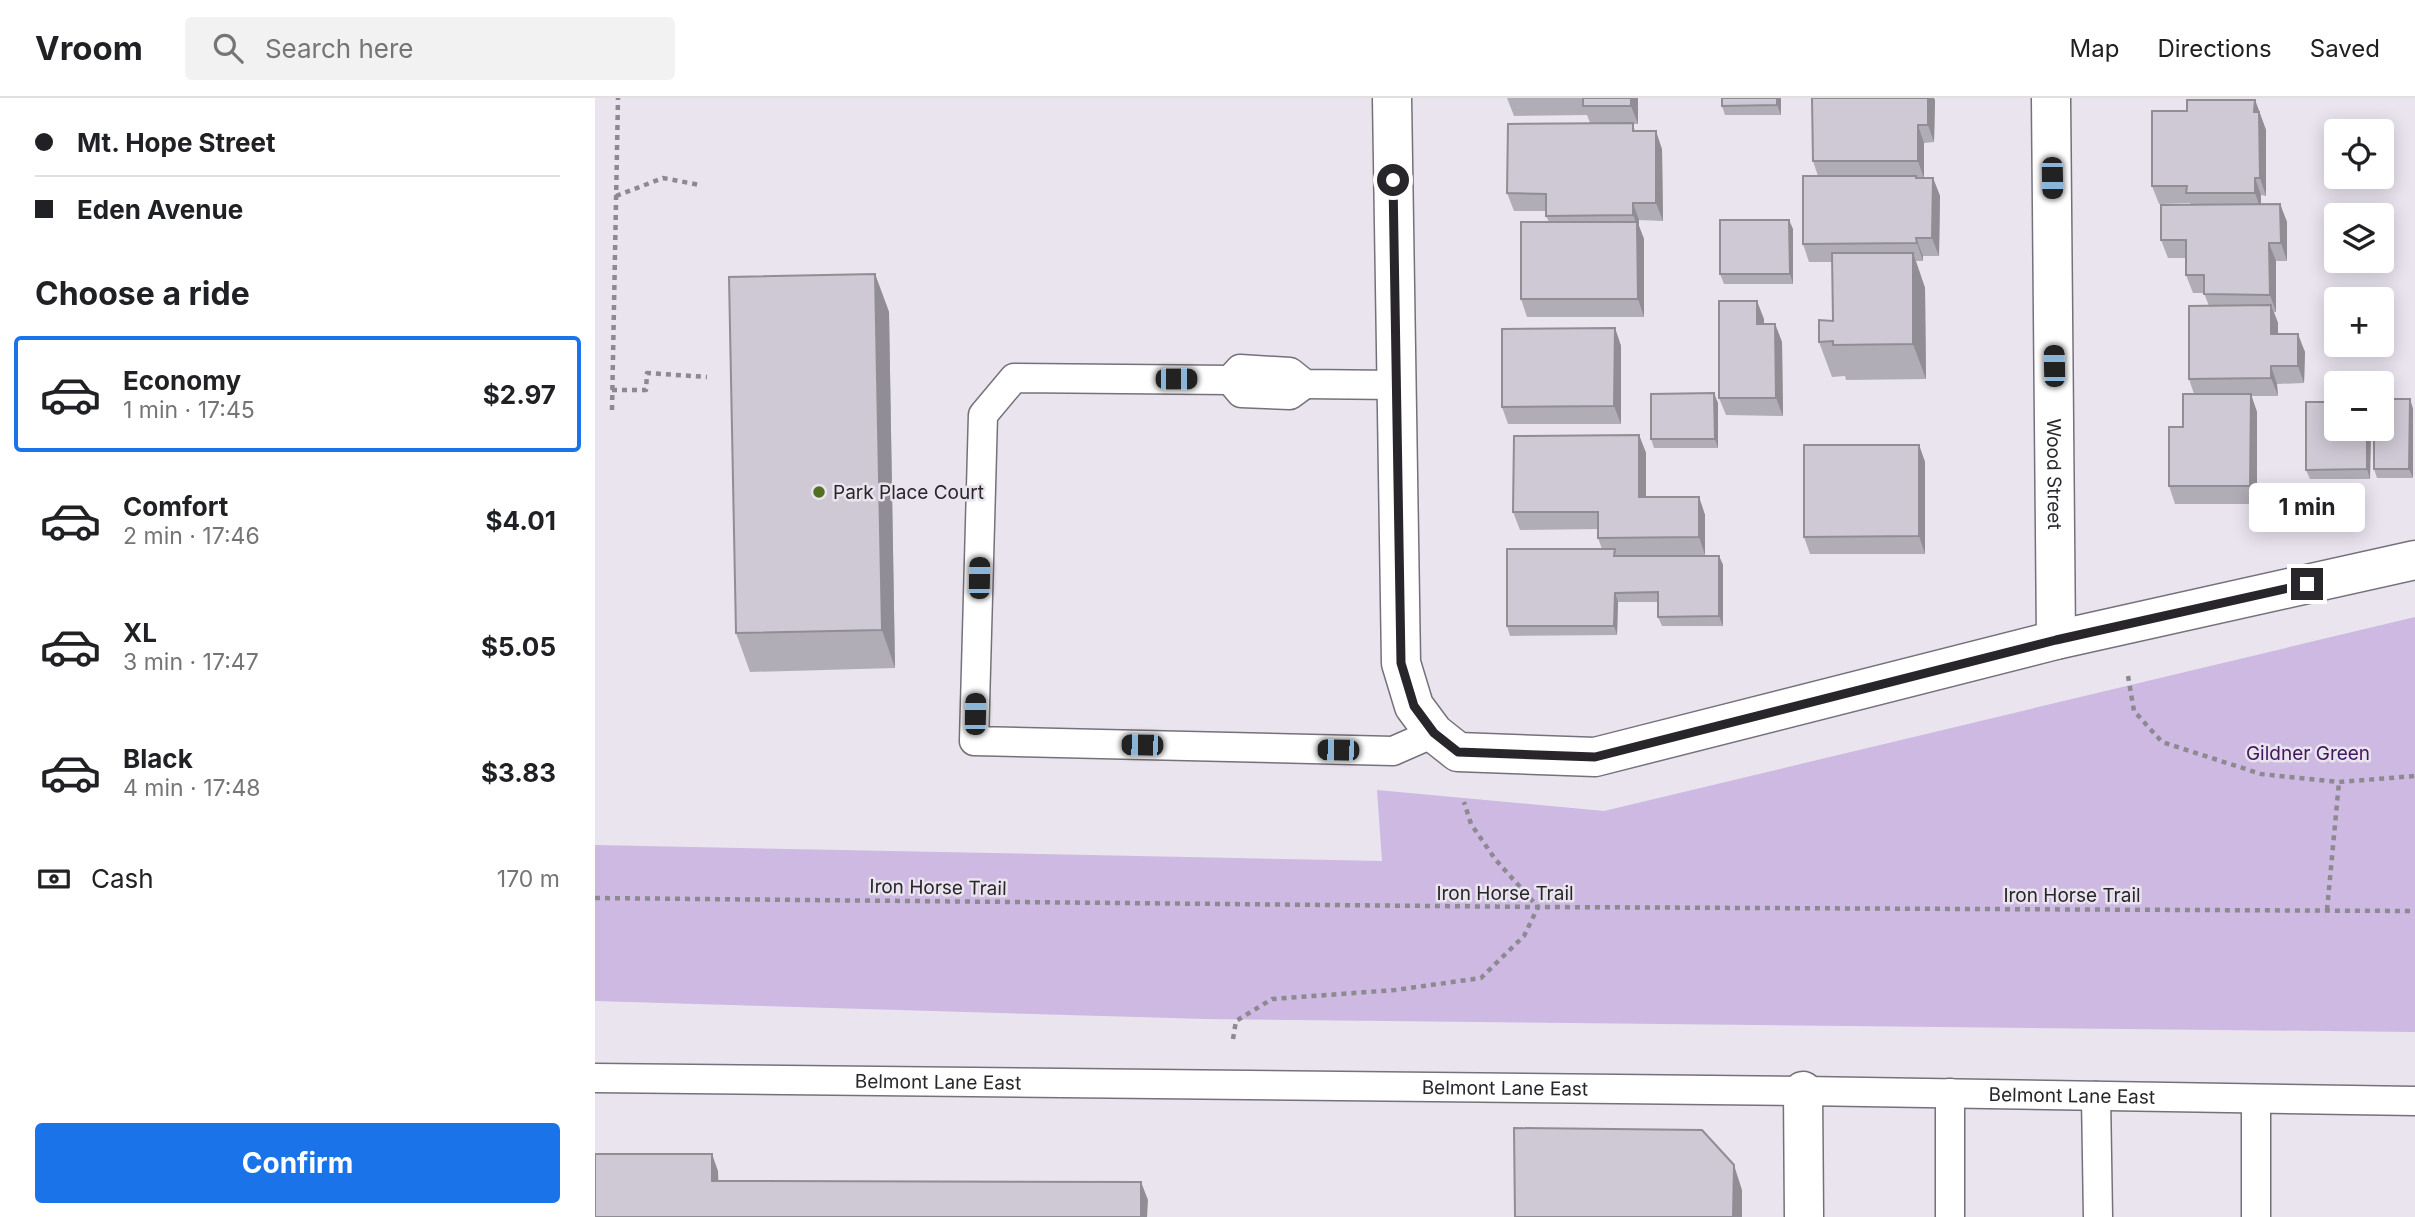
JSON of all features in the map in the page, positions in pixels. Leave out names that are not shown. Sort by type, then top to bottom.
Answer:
[{"type":"street","points":[[1392,98],[1401,663],[1414,706],[1434,733],[1458,752],[1595,757],[2056,640],[2415,560]]},
{"type":"street","name":"Wood Street","points":[[2051,98],[2056,640]]},
{"type":"street","points":[[1803,1091],[1804,1217]]},
{"type":"lane","points":[[1396,384],[1305,384],[1290,372],[1240,369],[1230,380],[1014,378],[983,415],[974,741],[1393,751],[1434,733]]},
{"type":"lane","name":"Belmont Lane East","points":[[595,1078],[1803,1091],[2415,1101]]},
{"type":"lane","points":[[1950,1093],[1950,1217]]},
{"type":"lane","points":[[2096,1096],[2098,1217]]},
{"type":"lane","points":[[2256,1099],[2256,1217]]},
{"type":"path","points":[[612,410],[618,98]]},
{"type":"path","points":[[616,197],[663,178],[700,185]]},
{"type":"path","points":[[612,390],[646,390],[647,373],[707,377]]},
{"type":"path","points":[[2127,668],[2134,711],[2162,742],[2261,774],[2339,782],[2415,776]]},
{"type":"path","points":[[2327,911],[2339,782]]},
{"type":"path","points":[[1227,1085],[1235,1021],[1272,999],[1395,990],[1481,978],[1524,936],[1538,907],[1495,859],[1471,824],[1463,799]]},
{"type":"path","name":"Iron Horse Trail","points":[[595,898],[1538,907],[2415,911]]},
{"type":"green space","name":"Gildner Green","points":[[2415,617],[2415,1032],[1205,1019],[595,1001],[595,845],[1382,861],[1377,790],[1604,811]]},
{"type":"building","points":[[1583,98],[1631,98],[1631,106],[1583,106]]},
{"type":"building","points":[[1722,98],[1777,98],[1777,105],[1722,106]]},
{"type":"building","points":[[1812,98],[1928,98],[1928,125],[1918,125],[1918,161],[1813,161]]},
{"type":"building","points":[[2187,100],[2255,100],[2254,112],[2259,112],[2260,178],[2255,178],[2255,193],[2186,193],[2187,186],[2152,186],[2152,111],[2187,111]]},
{"type":"building","points":[[1633,123],[1633,131],[1656,131],[1656,203],[1633,203],[1633,215],[1546,216],[1546,194],[1507,193],[1508,124]]},
{"type":"building","points":[[1803,176],[1933,178],[1932,238],[1916,238],[1917,243],[1803,244]]},
{"type":"building","points":[[2280,204],[2281,243],[2269,243],[2270,295],[2204,294],[2204,275],[2186,275],[2186,240],[2161,240],[2161,205]]},
{"type":"building","points":[[1720,220],[1789,220],[1790,274],[1720,274]]},
{"type":"building","points":[[1521,222],[1637,222],[1638,299],[1521,299]]},
{"type":"building","points":[[1832,253],[1913,253],[1913,344],[1833,345],[1833,341],[1819,342],[1819,320],[1833,321]]},
{"type":"building","name":"Park Place Court","points":[[875,274],[882,630],[736,633],[729,277]]},
{"type":"building","points":[[1719,301],[1757,301],[1757,324],[1775,324],[1776,398],[1719,398]]},
{"type":"building","points":[[2271,305],[2271,334],[2298,334],[2298,366],[2271,366],[2271,378],[2189,379],[2189,306]]},
{"type":"building","points":[[1615,328],[1614,406],[1502,407],[1502,329]]},
{"type":"building","points":[[1714,393],[1715,439],[1651,439],[1651,394]]},
{"type":"building","points":[[2183,394],[2251,394],[2250,486],[2169,486],[2169,427],[2183,427]]},
{"type":"building","points":[[2394,399],[2410,399],[2409,469],[2374,469],[2374,441],[2394,441]]},
{"type":"building","points":[[2306,402],[2324,402],[2324,441],[2367,441],[2367,469],[2306,470]]},
{"type":"building","points":[[1639,435],[1639,497],[1699,497],[1699,537],[1598,538],[1598,512],[1513,512],[1514,436]]},
{"type":"building","points":[[1804,445],[1919,445],[1919,536],[1804,537]]},
{"type":"building","points":[[1507,549],[1615,549],[1614,556],[1719,556],[1719,616],[1658,617],[1658,592],[1615,593],[1614,626],[1507,626]]},
{"type":"building","points":[[1514,1128],[1702,1130],[1734,1165],[1733,1217],[1515,1217]]},
{"type":"building","points":[[595,1154],[712,1154],[712,1181],[1141,1182],[1141,1217],[595,1217]]},
{"type":"place","name":"Park Place Court","points":[[819,492]]},
{"type":"route","points":[[1393,180],[1401,663],[1414,706],[1434,733],[1458,752],[1595,757],[2056,640],[2307,584]]}]
